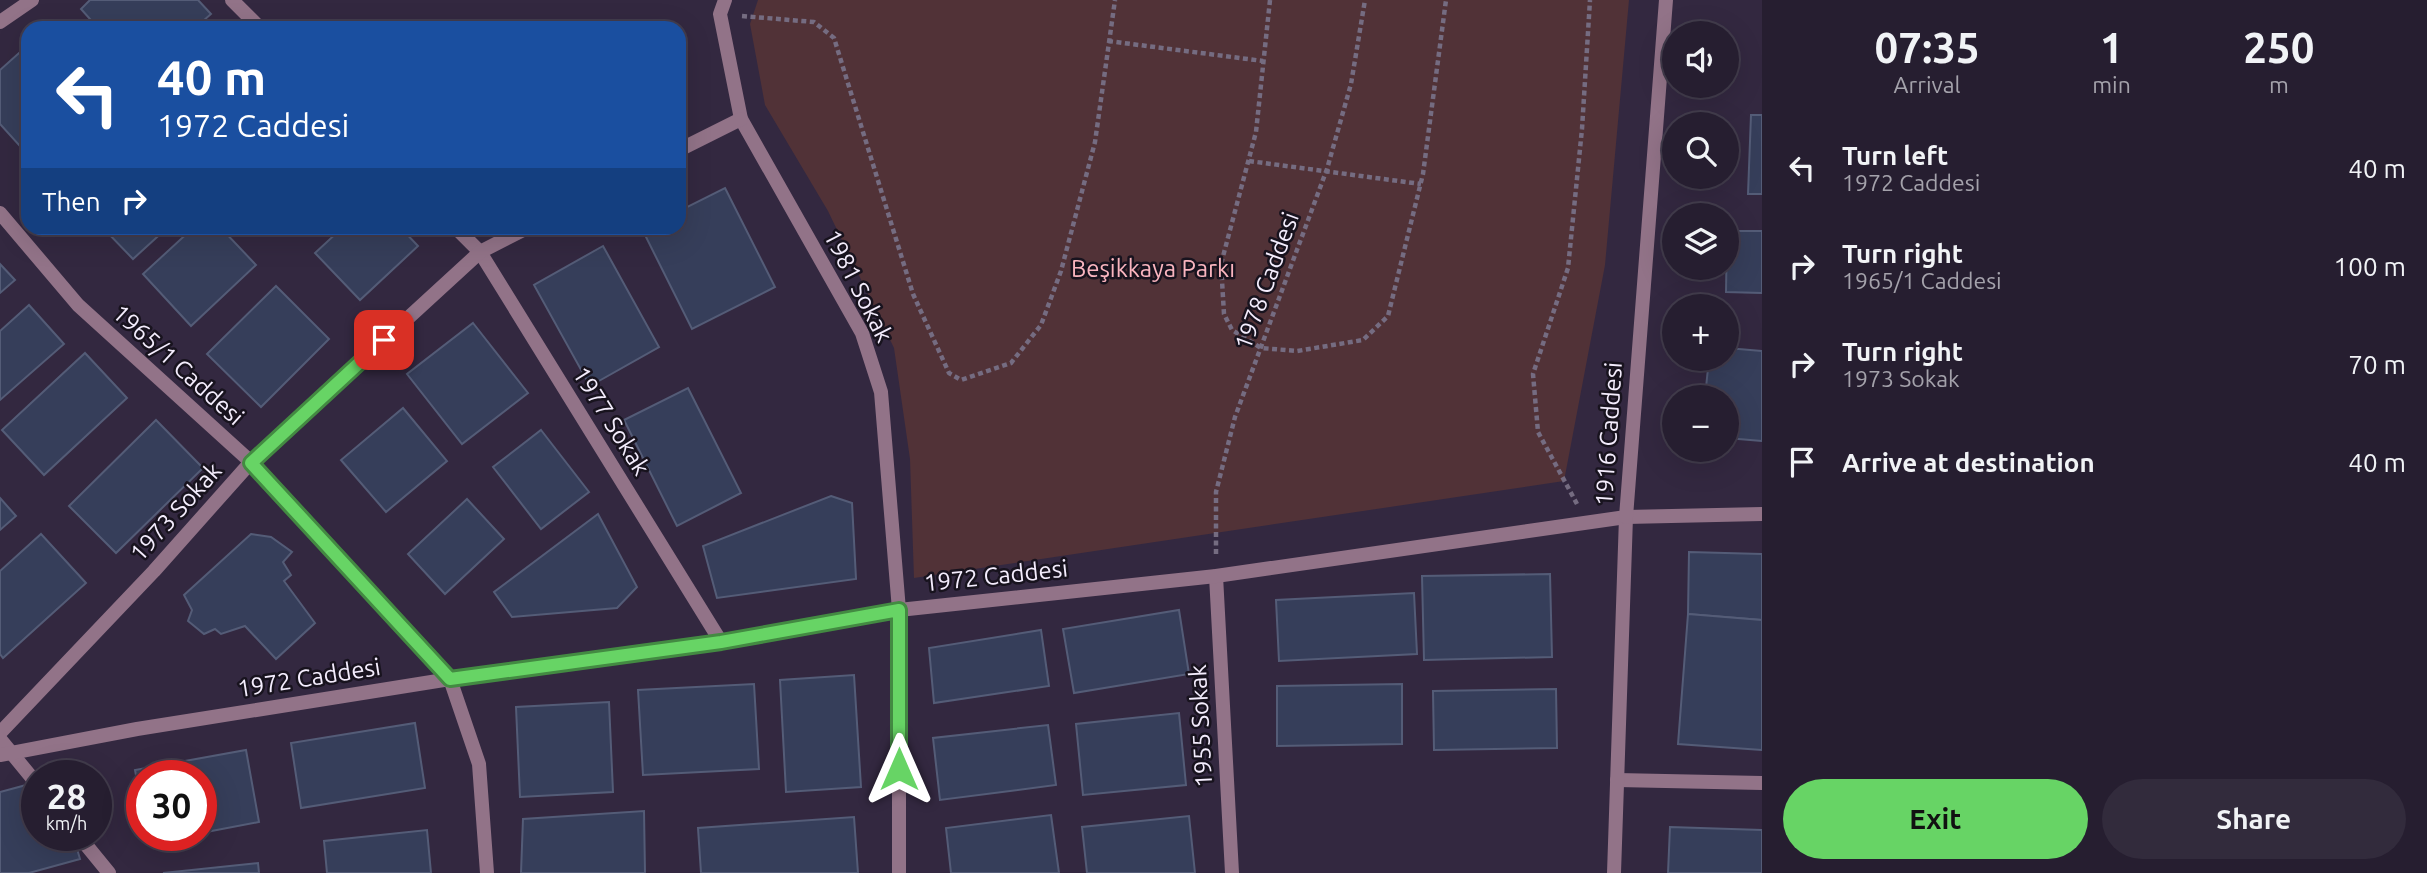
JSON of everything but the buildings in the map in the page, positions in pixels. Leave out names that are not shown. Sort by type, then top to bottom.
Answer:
[{"type":"street","points":[[0,22],[32,0]]},
{"type":"street","points":[[233,0],[253,21]]},
{"type":"street","name":"1916 Caddesi","points":[[1614,873],[1626,517],[1666,0]]},
{"type":"street","name":"1981 Sokak","points":[[723,7],[741,119],[862,333],[881,392],[899,610],[899,873]]},
{"type":"street","points":[[686,146],[741,119]]},
{"type":"street","name":"1965/1 Caddesi","points":[[0,213],[78,305],[251,463],[450,679],[479,764],[487,873]]},
{"type":"street","name":"1977 Sokak","points":[[463,235],[480,251],[721,642]]},
{"type":"street","name":"1973 Sokak","points":[[0,736],[251,463],[480,251],[513,235]]},
{"type":"street","name":"1972 Caddesi","points":[[6,754],[450,679],[721,642],[899,610],[1216,576],[1626,517],[1762,514]]},
{"type":"street","name":"1955 Sokak","points":[[1216,576],[1233,873]]},
{"type":"street","points":[[0,736],[6,754],[21,769]]},
{"type":"street","points":[[1617,780],[1762,783]]},
{"type":"street","points":[[91,851],[109,873]]},
{"type":"path","points":[[723,7],[814,22],[834,38],[913,294],[949,373],[961,380],[1012,363],[1041,325],[1061,271],[1095,142],[1115,0]]},
{"type":"path","points":[[1270,0],[1256,132],[1221,264],[1224,314],[1231,330],[1261,348],[1297,351],[1363,340],[1388,316],[1421,184],[1446,0]]},
{"type":"path","name":"1978 Caddesi","points":[[1216,576],[1216,492],[1235,417],[1327,169],[1351,84],[1365,0]]},
{"type":"path","points":[[1587,523],[1538,432],[1533,374],[1568,268],[1582,129],[1590,0]]},
{"type":"path","points":[[1108,41],[1264,61]]},
{"type":"path","points":[[1249,161],[1327,169],[1421,184]]},
{"type":"green space","name":"Beşikkaya Parkı","points":[[758,0],[1629,0],[1605,265],[1564,481],[914,578],[910,459],[894,348],[828,211],[765,105],[750,24]]},
{"type":"route","points":[[384,340],[251,463],[450,679],[721,642],[899,610],[899,769]]}]
